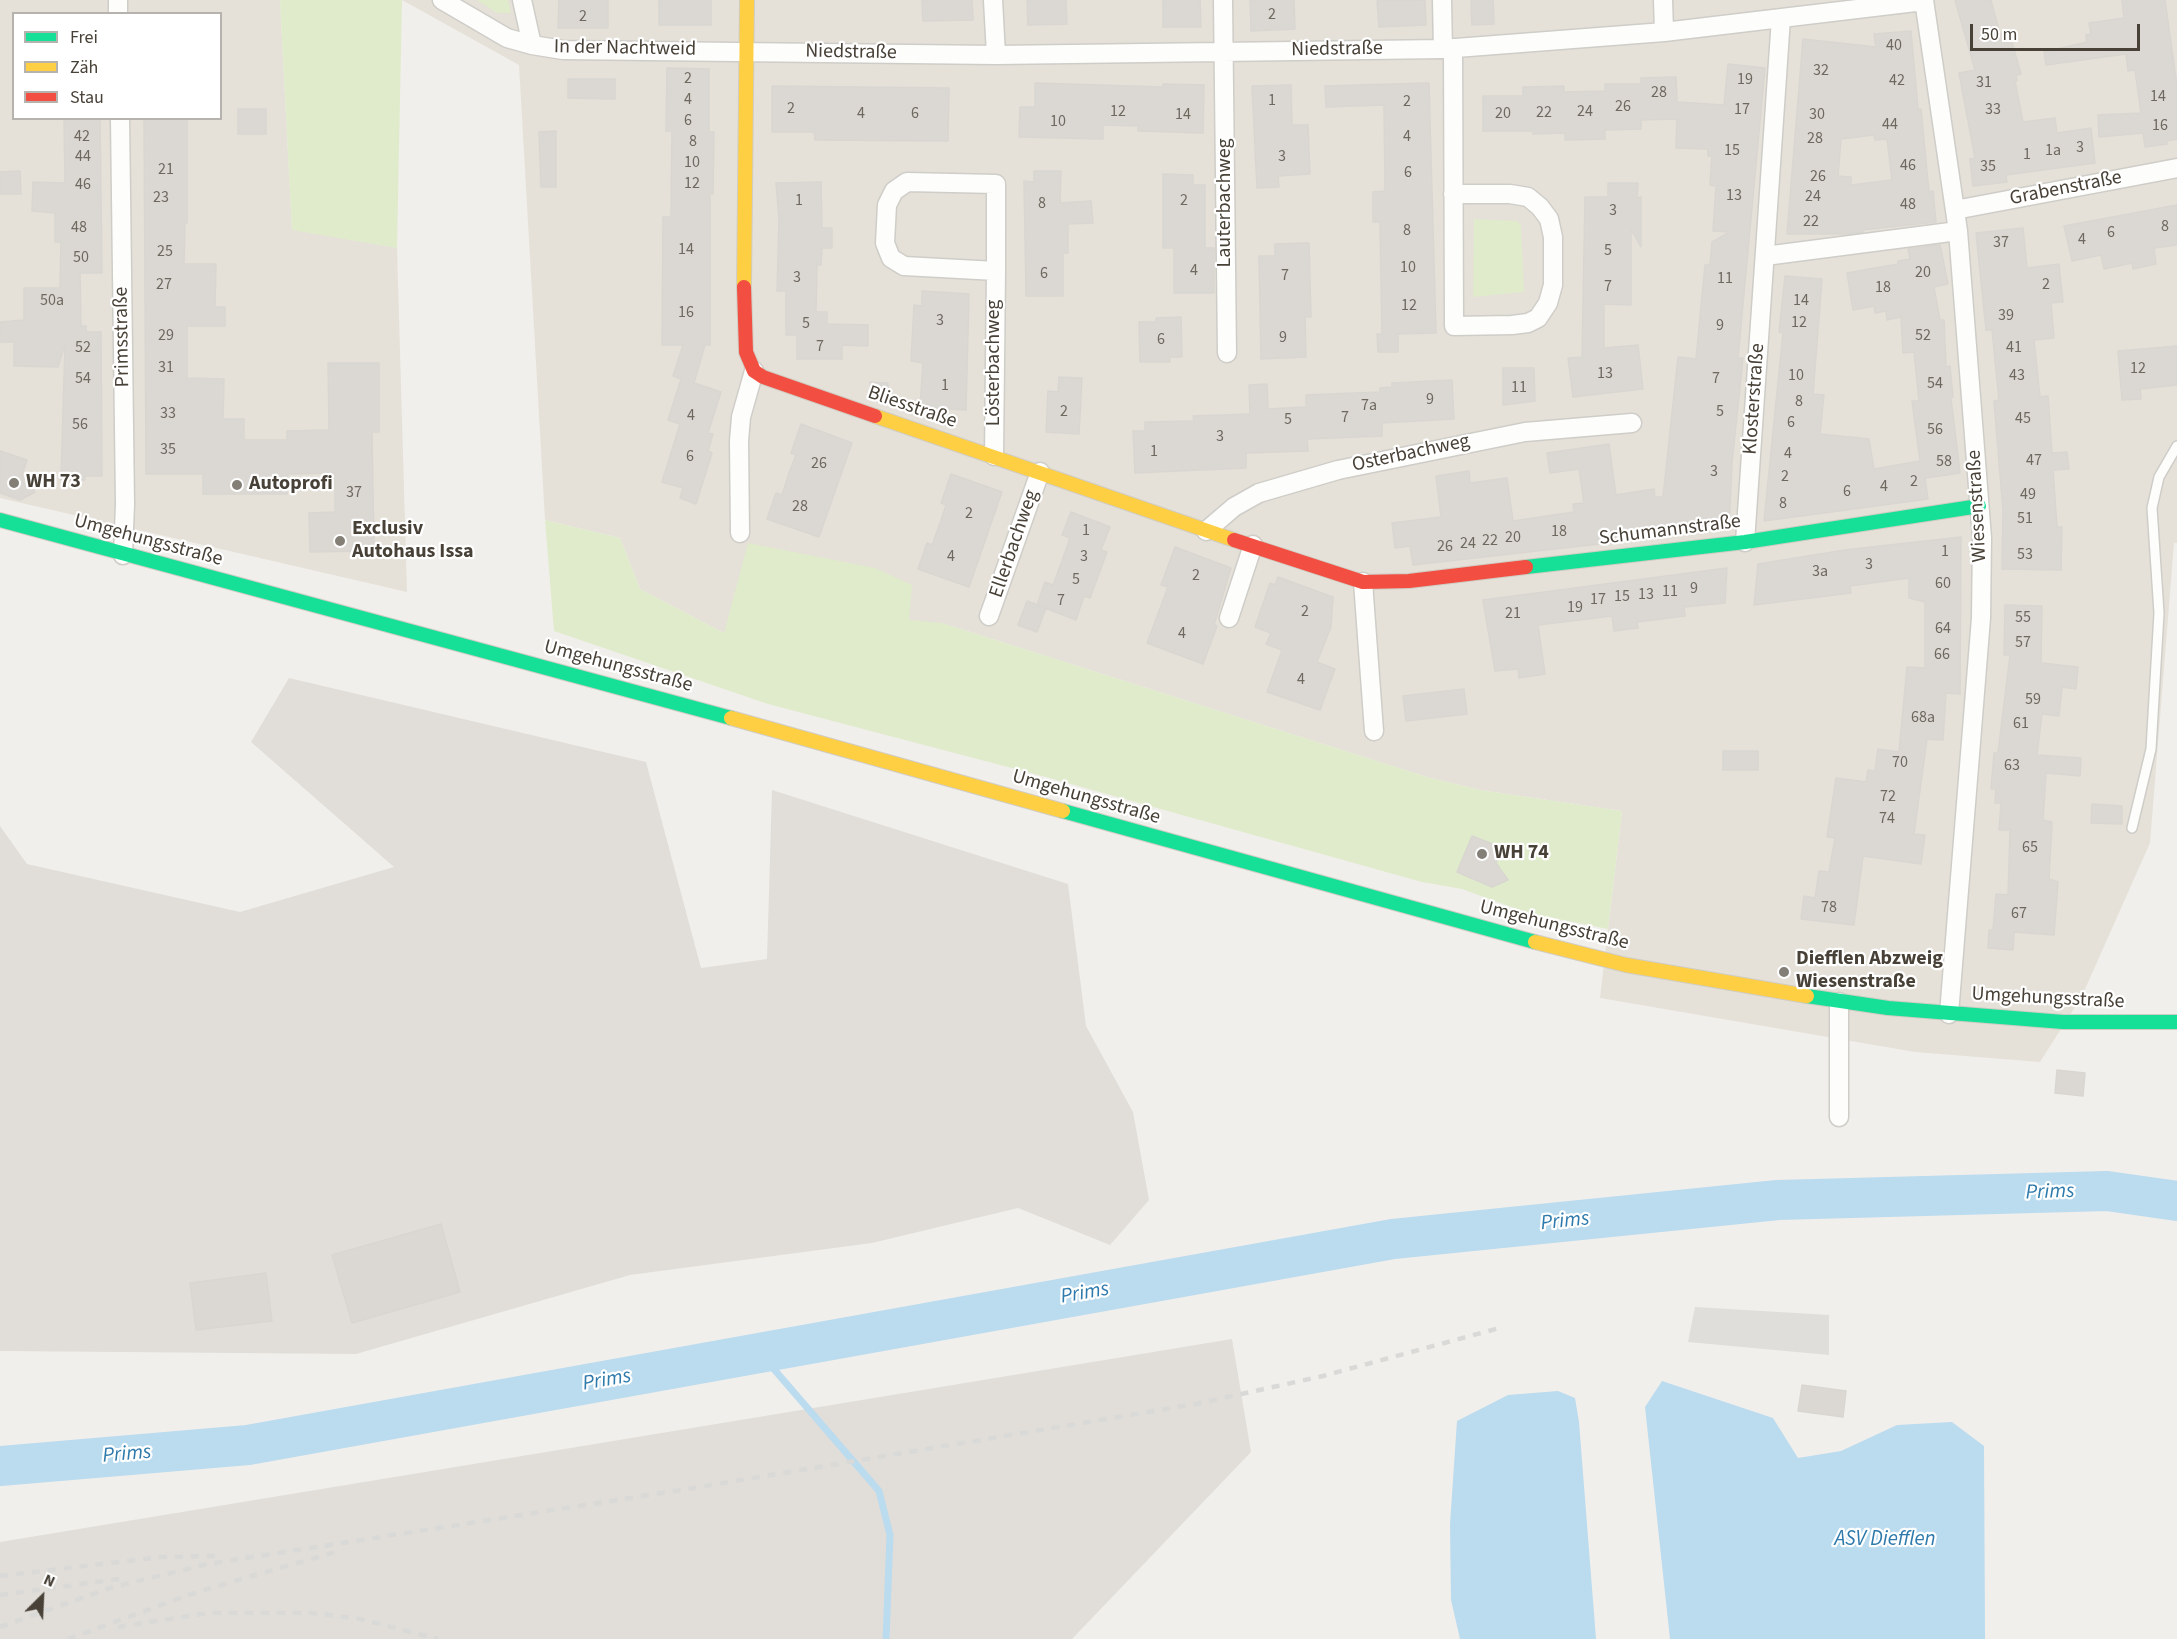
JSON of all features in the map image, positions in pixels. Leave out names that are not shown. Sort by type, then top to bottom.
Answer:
[{"type":"main road","points":[[747,0],[744,317],[746,352],[754,371]]},
{"type":"main road","name":"Bliesstraße","points":[[754,371],[783,385],[1040,471],[1206,531],[1363,582]]},
{"type":"main road","name":"Schumannstraße","points":[[1363,582],[1409,581],[1745,542],[1979,506]]},
{"type":"main road","name":"Umgehungsstraße","points":[[0,520],[123,555],[598,681],[1450,920],[1626,965],[1839,1002],[1949,1014],[2063,1022],[2177,1022]]},
{"type":"street","name":"In der Nachtweid","points":[[442,0],[507,38],[532,45],[563,50],[747,51]]},
{"type":"street","points":[[522,0],[532,45]]},
{"type":"street","points":[[993,0],[996,55]]},
{"type":"street","name":"Lauterbachweg","points":[[1223,0],[1226,52],[1227,353]]},
{"type":"street","points":[[1442,0],[1448,49],[1453,194],[1454,326],[1512,325],[1528,323],[1538,318],[1548,303],[1553,285],[1553,237],[1549,219],[1540,207],[1528,198],[1510,194],[1453,194]]},
{"type":"street","points":[[1663,0],[1664,32]]},
{"type":"street","name":"Niedstraße","points":[[747,51],[996,55],[1448,49],[1664,32],[1924,1]]},
{"type":"street","name":"Wiesenstraße","points":[[1924,1],[1958,231],[1982,538],[1981,618],[1949,1014]]},
{"type":"street","name":"Klosterstraße","points":[[1745,542],[1781,18]]},
{"type":"street","name":"Primsstraße","points":[[120,120],[125,504],[123,555]]},
{"type":"street","name":"Grabenstraße","points":[[1955,210],[2177,168]]},
{"type":"street","name":"Lösterbachweg","points":[[994,456],[996,271],[996,184],[907,182],[894,191],[887,205],[885,243],[891,258],[904,266],[996,271]]},
{"type":"street","points":[[1765,256],[1958,231]]},
{"type":"street","points":[[740,533],[740,425],[754,371]]},
{"type":"street","name":"Osterbachweg","points":[[1206,531],[1234,507],[1259,493],[1328,472],[1525,432],[1632,423]]},
{"type":"street","name":"Ellerbachweg","points":[[989,616],[1040,471]]},
{"type":"street","points":[[1229,618],[1253,545]]},
{"type":"street","points":[[1363,582],[1374,731]]},
{"type":"street","points":[[1839,1002],[1839,1117]]},
{"type":"lane","points":[[2132,828],[2146,774],[2152,738],[2159,613],[2152,508],[2159,477],[2177,446]]},
{"type":"shaded area","points":[[0,0],[280,0],[292,229],[397,248],[407,592],[0,498]]},
{"type":"shaded area","points":[[402,0],[2177,0],[2177,543],[2174,543],[2150,843],[2082,996],[2040,1062],[1915,1052],[1600,998],[1622,811],[1480,790],[1427,777],[942,623],[724,633],[640,589],[620,538],[545,520],[519,65]]},
{"type":"shaded area","points":[[289,678],[646,762],[701,968],[767,959],[772,790],[1068,884],[1086,1026],[1133,1112],[1149,1200],[1110,1245],[1018,1208],[872,1243],[630,1275],[356,1354],[0,1351],[0,826],[27,864],[240,912],[394,867],[251,742]]},
{"type":"shaded area","points":[[1695,1307],[1829,1315],[1829,1355],[1688,1342]]},
{"type":"shaded area","points":[[1232,1339],[1251,1452],[1072,1639],[0,1639],[0,1542]]},
{"type":"green space","points":[[280,0],[402,0],[397,248],[292,230]]},
{"type":"green space","points":[[477,0],[508,0],[511,13],[497,13]]},
{"type":"green space","points":[[1474,219],[1517,221],[1521,225],[1524,292],[1473,297]]},
{"type":"green space","points":[[545,520],[620,538],[640,589],[724,633],[748,543],[875,568],[912,585],[909,620],[942,623],[1427,777],[1480,790],[1622,811],[1608,929],[1528,913],[1462,889],[1422,882],[1046,777],[768,704],[554,631]]},
{"type":"water","name":"ASV Diefflen","points":[[1662,1381],[1773,1418],[1798,1458],[1841,1451],[1897,1425],[1952,1422],[1984,1446],[1985,1639],[1670,1639],[1645,1407]]},
{"type":"water","points":[[1558,1391],[1575,1398],[1579,1422],[1596,1639],[1460,1639],[1451,1600],[1450,1524],[1457,1421],[1508,1395]]},
{"type":"building","points":[[559,0],[608,0],[608,28],[558,28]]},
{"type":"building","points":[[659,0],[711,0],[711,25],[659,25]]},
{"type":"building","points":[[922,0],[972,0],[973,20],[923,21]]},
{"type":"building","points":[[1027,0],[1066,0],[1067,24],[1028,25]]},
{"type":"building","points":[[1163,0],[1200,0],[1201,27],[1163,27]]},
{"type":"building","points":[[1250,0],[1294,0],[1295,29],[1251,31]]},
{"type":"building","points":[[1425,0],[1426,25],[1379,27],[1377,1]]},
{"type":"building","points":[[1471,0],[1493,0],[1494,24],[1472,25]]},
{"type":"building","points":[[1955,0],[1991,0],[2000,34],[2009,32],[2021,74],[2016,75],[2017,81],[2015,81],[2023,122],[2055,118],[2057,133],[2091,128],[2095,163],[2006,175],[2007,182],[1973,186],[1970,159],[1975,158],[1959,73],[1975,70]]},
{"type":"building","points":[[2122,0],[2165,0],[2177,86],[2177,139],[2167,141],[2167,144],[2145,147],[2143,133],[2099,137],[2098,115],[2141,113],[2135,70],[2128,71],[2126,54],[2046,65],[2044,52],[2087,42],[2086,35],[2091,34],[2089,23],[2124,18]]},
{"type":"building","points":[[1911,31],[1918,109],[1921,109],[1929,192],[1933,191],[1936,222],[1844,234],[1787,234],[1803,39],[1876,47],[1874,34]],"holes":[[[1874,135],[1875,140],[1887,139],[1892,180],[1851,185],[1851,177],[1838,176],[1841,139]]]},
{"type":"building","points":[[1728,64],[1765,68],[1738,358],[1743,358],[1732,463],[1729,528],[1676,531],[1676,533],[1617,542],[1413,565],[1410,546],[1395,548],[1392,523],[1441,517],[1436,476],[1469,471],[1470,483],[1507,478],[1513,521],[1574,512],[1573,504],[1584,503],[1579,469],[1550,473],[1547,453],[1609,444],[1616,495],[1654,489],[1655,497],[1663,497],[1678,357],[1696,359],[1705,265],[1710,265],[1712,242],[1730,232],[1713,231],[1716,186],[1710,185],[1712,156],[1708,156],[1708,149],[1676,148],[1677,119],[1641,120],[1641,129],[1605,130],[1605,139],[1565,140],[1565,133],[1483,131],[1483,96],[1523,96],[1523,87],[1564,86],[1564,92],[1605,91],[1605,84],[1641,84],[1641,78],[1676,77],[1677,102],[1724,105]]},
{"type":"building","points":[[667,68],[709,69],[709,132],[714,132],[713,194],[710,194],[710,345],[705,345],[694,383],[721,392],[708,433],[713,434],[708,451],[712,453],[696,504],[680,498],[683,488],[662,482],[680,424],[668,420],[681,379],[673,376],[683,345],[662,345],[663,217],[671,217],[672,131],[666,131]]},
{"type":"building","points":[[568,79],[615,79],[615,99],[568,98]]},
{"type":"building","points":[[1035,83],[1163,87],[1163,84],[1204,85],[1203,133],[1138,131],[1138,126],[1103,125],[1103,139],[1019,137],[1020,107],[1035,107]]},
{"type":"building","points":[[1429,83],[1436,333],[1398,334],[1398,352],[1378,352],[1377,334],[1382,334],[1380,222],[1373,222],[1373,192],[1385,191],[1384,105],[1326,107],[1325,86]]},
{"type":"building","points":[[1291,85],[1292,125],[1308,125],[1310,174],[1278,176],[1279,187],[1257,188],[1252,86]]},
{"type":"building","points":[[772,86],[949,88],[948,141],[815,140],[814,132],[772,132]]},
{"type":"building","points":[[238,109],[266,109],[266,134],[238,134]]},
{"type":"building","points":[[64,120],[100,120],[102,273],[80,273],[81,326],[86,326],[86,332],[101,332],[102,476],[85,476],[85,480],[61,480],[65,344],[58,367],[14,366],[14,342],[0,342],[0,322],[24,320],[24,288],[60,288],[61,242],[55,242],[55,213],[32,211],[33,182],[65,183]]},
{"type":"building","points":[[144,120],[187,120],[187,223],[185,223],[184,264],[216,264],[215,307],[225,307],[225,326],[187,326],[187,378],[224,379],[223,419],[244,419],[244,440],[287,440],[287,431],[329,430],[328,363],[379,363],[379,432],[372,432],[374,551],[310,552],[309,513],[335,512],[335,473],[288,474],[287,494],[203,494],[203,474],[146,474]]},
{"type":"building","points":[[556,131],[556,187],[541,187],[539,132]]},
{"type":"building","points":[[20,171],[21,194],[0,194],[0,172]]},
{"type":"building","points":[[1034,171],[1061,171],[1060,203],[1091,201],[1093,223],[1068,224],[1068,253],[1063,253],[1063,296],[1026,296],[1024,181],[1034,182]]},
{"type":"building","points":[[1163,174],[1193,175],[1193,185],[1205,185],[1205,248],[1214,248],[1214,293],[1174,293],[1174,248],[1163,248]]},
{"type":"building","points":[[821,182],[822,228],[832,228],[832,248],[822,248],[821,265],[817,265],[816,312],[827,312],[827,324],[868,325],[868,346],[842,345],[842,359],[797,359],[797,335],[786,335],[786,291],[777,291],[779,220],[776,183]]},
{"type":"building","points":[[1608,183],[1638,183],[1637,198],[1641,197],[1641,247],[1631,229],[1631,305],[1604,304],[1604,348],[1638,345],[1643,389],[1573,397],[1568,358],[1582,357],[1585,197],[1608,197]]},
{"type":"building","points":[[2177,205],[2177,245],[2154,248],[2156,264],[2133,269],[2132,263],[2104,269],[2101,255],[2072,261],[2064,226]]},
{"type":"building","points":[[2023,228],[2027,268],[2059,264],[2063,302],[2051,303],[2054,338],[2034,340],[2040,397],[2048,396],[2052,453],[2067,452],[2069,469],[2053,470],[2057,527],[2062,527],[2061,570],[2002,569],[2003,511],[1994,401],[1999,400],[1992,330],[1986,330],[1976,233]]},
{"type":"building","points":[[1309,243],[1311,317],[1305,317],[1306,357],[1261,359],[1259,256],[1275,256],[1275,244]]},
{"type":"building","points":[[1940,245],[1948,284],[1934,287],[1940,320],[1944,320],[1946,367],[1950,366],[1953,397],[1951,398],[1960,473],[1925,478],[1928,499],[1764,521],[1783,333],[1779,332],[1785,276],[1822,279],[1813,394],[1824,395],[1820,434],[1869,439],[1874,469],[1920,461],[1912,401],[1919,401],[1914,352],[1903,353],[1901,317],[1887,320],[1886,311],[1875,313],[1874,306],[1853,310],[1847,273],[1898,264],[1898,261],[1910,259],[1908,249]]},
{"type":"building","points":[[922,291],[969,294],[966,410],[920,407],[923,363],[911,361],[914,305],[922,306]]},
{"type":"building","points":[[1181,317],[1182,357],[1170,357],[1170,362],[1140,362],[1139,322],[1156,322],[1156,318]]},
{"type":"building","points":[[2177,346],[2177,385],[2140,389],[2141,399],[2122,400],[2118,351]]},
{"type":"building","points":[[1503,368],[1534,368],[1535,401],[1503,405]]},
{"type":"building","points":[[1059,377],[1082,378],[1079,434],[1046,432],[1048,391],[1058,392]]},
{"type":"building","points":[[1452,380],[1454,419],[1382,423],[1382,436],[1307,439],[1308,451],[1246,453],[1246,468],[1135,473],[1133,431],[1145,431],[1145,422],[1194,421],[1193,416],[1250,414],[1249,385],[1267,384],[1268,409],[1306,407],[1306,395],[1380,392],[1380,388],[1392,387],[1392,383]]},
{"type":"building","points":[[870,382],[888,383],[888,404],[870,398]]},
{"type":"building","points":[[801,424],[852,443],[819,537],[767,519],[776,493],[782,495],[796,455],[791,453]]},
{"type":"building","name":"WH 73","points":[[0,451],[27,460],[22,475],[35,492],[20,500],[0,493]]},
{"type":"building","points":[[951,474],[1002,492],[969,587],[918,569],[927,543],[932,545],[940,523],[946,505],[941,503]]},
{"type":"building","points":[[1071,512],[1110,527],[1101,550],[1107,552],[1090,598],[1084,596],[1076,620],[1037,605],[1045,582],[1053,585],[1062,561],[1070,538],[1062,535]]},
{"type":"building","points":[[1961,537],[1960,694],[1946,693],[1943,740],[1927,739],[1914,834],[1925,835],[1921,864],[1863,856],[1854,925],[1801,919],[1804,896],[1815,898],[1819,871],[1829,872],[1835,838],[1827,837],[1836,778],[1866,782],[1868,770],[1875,771],[1878,749],[1899,752],[1907,667],[1925,668],[1925,602],[1909,598],[1909,578],[1850,586],[1851,593],[1754,605],[1758,564],[1845,550]]},
{"type":"building","points":[[1175,547],[1231,568],[1214,625],[1217,626],[1203,664],[1147,643],[1168,587],[1161,585]]},
{"type":"building","points":[[1727,568],[1725,603],[1684,607],[1685,616],[1637,622],[1638,628],[1614,631],[1612,616],[1538,625],[1545,674],[1519,678],[1518,669],[1495,671],[1483,600]]},
{"type":"building","points":[[1278,577],[1333,597],[1331,627],[1317,662],[1335,669],[1320,710],[1267,692],[1282,650],[1266,644],[1271,633],[1255,627],[1270,583],[1275,585]]},
{"type":"building","points":[[1027,601],[1046,608],[1037,632],[1018,625]]},
{"type":"building","points":[[2005,605],[2042,606],[2041,663],[2078,667],[2076,689],[2062,687],[2059,716],[2042,714],[2037,755],[2081,758],[2080,776],[2046,773],[2043,820],[2052,822],[2049,879],[2058,882],[2054,935],[2014,932],[2013,950],[1988,948],[1989,930],[1993,930],[1996,894],[2008,895],[2010,830],[1999,830],[2001,803],[1995,803],[1996,789],[1991,789],[1994,753],[1998,753],[2010,655],[2004,655]]},
{"type":"building","points":[[1464,689],[1467,714],[1406,721],[1403,696]]},
{"type":"building","points":[[1723,751],[1758,751],[1758,770],[1723,770]]},
{"type":"building","points":[[2092,804],[2122,806],[2122,824],[2091,823]]},
{"type":"building","name":"WH 74","points":[[1472,836],[1503,848],[1496,863],[1508,880],[1492,887],[1457,872]]},
{"type":"building","points":[[2057,1070],[2085,1073],[2083,1096],[2055,1093]]},
{"type":"building","points":[[441,1224],[460,1292],[352,1323],[332,1255]]},
{"type":"building","points":[[266,1273],[272,1321],[196,1330],[190,1283]]},
{"type":"building","points":[[1802,1385],[1846,1391],[1843,1417],[1798,1411]]},
{"type":"waterway","name":"Prims","points":[[0,1466],[248,1445],[1393,1239],[1778,1200],[2107,1191],[2177,1201]]},
{"type":"waterway","points":[[760,1353],[879,1491],[890,1535],[886,1639]]},
{"type":"railway","points":[[0,1627],[113,1587],[208,1564],[681,1490],[1196,1404],[1323,1376],[1503,1327]]},
{"type":"railway","points":[[68,1639],[200,1591],[339,1551]]},
{"type":"railway","points":[[0,1576],[161,1557],[221,1556]]},
{"type":"railway","points":[[0,1595],[119,1579]]},
{"type":"railway","points":[[118,1627],[208,1613],[312,1613],[360,1619],[438,1639]]},
{"type":"traffic: fast","points":[[1526,567],[1745,542],[1979,506]]},
{"type":"traffic: fast","points":[[0,520],[731,718]]},
{"type":"traffic: fast","points":[[1063,811],[1535,942]]},
{"type":"traffic: fast","points":[[1807,996],[1888,1008],[2063,1022],[2177,1022]]},
{"type":"traffic: slow","points":[[744,287],[747,0]]},
{"type":"traffic: slow","points":[[875,416],[1234,540]]},
{"type":"traffic: slow","points":[[731,718],[1063,811]]},
{"type":"traffic: slow","points":[[1535,942],[1626,965],[1807,996]]},
{"type":"traffic: jam","points":[[744,287],[746,352],[754,371],[763,377],[875,416]]},
{"type":"traffic: jam","points":[[1234,540],[1363,582],[1409,581],[1526,567]]},
{"type":"place","name":"WH 73","points":[[14,483]]},
{"type":"place","name":"Autoprofi","points":[[237,485]]},
{"type":"place","name":"Exclusiv Autohaus Issa","points":[[340,541]]},
{"type":"place","name":"WH 74","points":[[1482,854]]},
{"type":"place","name":"Diefflen Abzweig Wiesenstraße","points":[[1784,972]]}]
